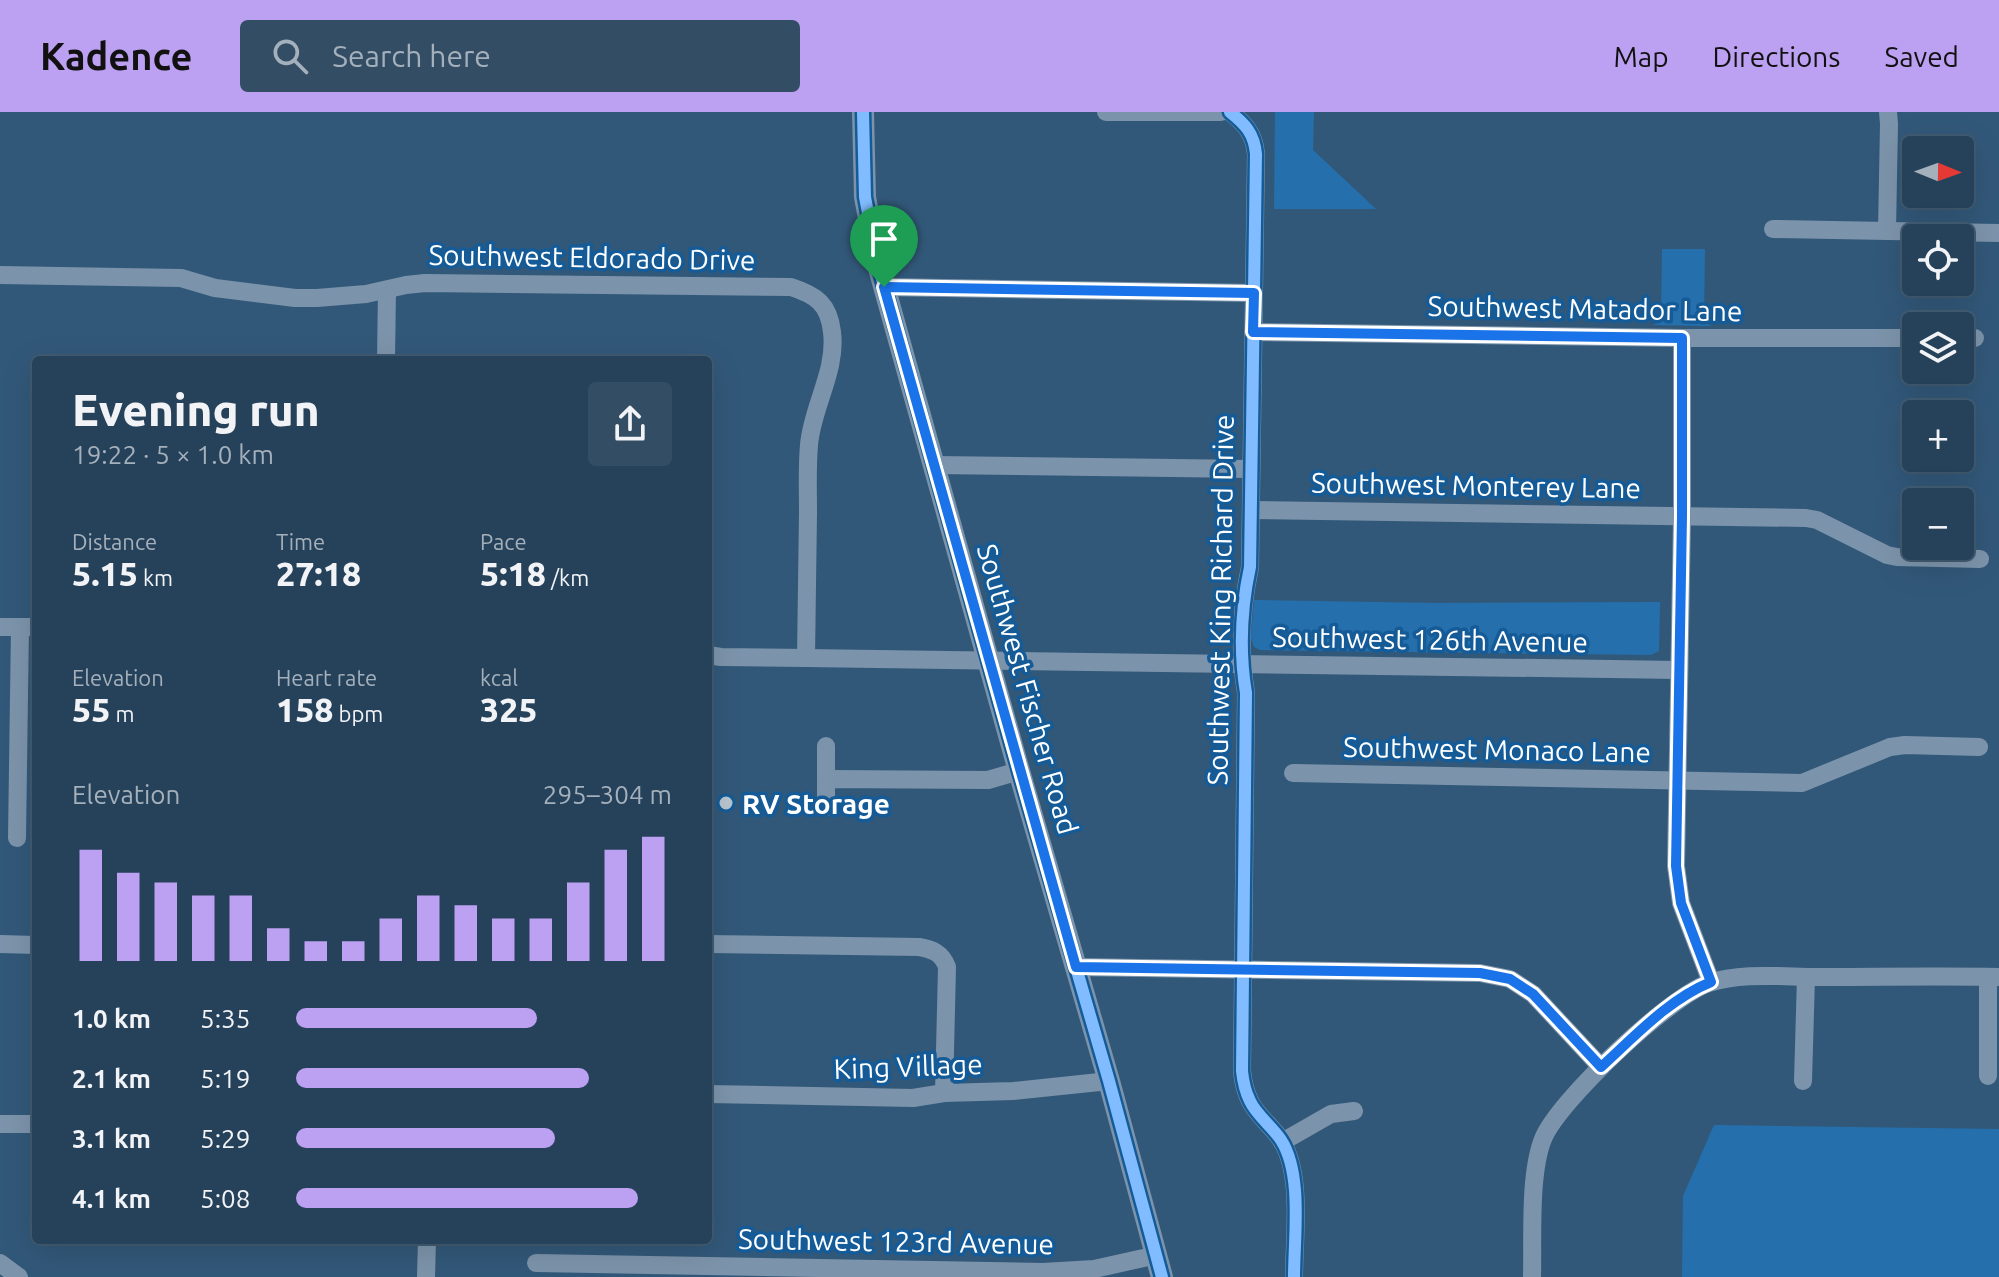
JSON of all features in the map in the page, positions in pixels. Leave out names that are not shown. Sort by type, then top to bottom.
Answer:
[{"type":"street","name":"Southwest Fischer Road","points":[[863,112],[865,197],[884,287],[1162,1277]]},
{"type":"street","points":[[1106,112],[1221,112]]},
{"type":"street","name":"Southwest King Richard Drive","points":[[1230,112],[1248,128],[1255,144],[1250,567],[1244,595],[1241,665],[1246,693],[1242,1071],[1251,1103],[1282,1142],[1292,1167],[1295,1198],[1294,1277]]},
{"type":"street","points":[[1887,231],[1888,112]]},
{"type":"street","points":[[1773,229],[1999,233]]},
{"type":"street","name":"Southwest Eldorado Drive","points":[[0,275],[181,278],[215,288],[278,297],[317,298],[425,283],[791,287],[816,297],[827,311],[833,344],[809,443],[806,658]]},
{"type":"street","points":[[884,287],[1254,293]]},
{"type":"street","points":[[386,356],[387,290]]},
{"type":"street","name":"Southwest Matador Lane","points":[[1253,332],[1902,338]]},
{"type":"street","points":[[1682,338],[1676,866],[1681,903],[1711,982]]},
{"type":"street","points":[[934,465],[1251,469]]},
{"type":"street","name":"Southwest Monterey Lane","points":[[1251,510],[1806,518],[1817,520],[1887,555],[1980,559]]},
{"type":"street","points":[[0,627],[28,627],[17,838]]},
{"type":"street","points":[[712,656],[989,661]]},
{"type":"street","name":"Southwest 126th Avenue","points":[[989,661],[1679,670]]},
{"type":"street","points":[[826,746],[826,807]]},
{"type":"street","name":"Southwest Monaco Lane","points":[[1293,773],[1802,783],[1890,747],[1979,747]]},
{"type":"street","points":[[826,779],[988,780],[1019,771]]},
{"type":"street","points":[[0,944],[32,945]]},
{"type":"street","points":[[712,944],[919,947],[939,953],[947,967],[944,1093]]},
{"type":"street","points":[[1076,967],[1480,973],[1510,979],[1533,994],[1601,1067]]},
{"type":"street","points":[[1532,1277],[1533,1214],[1539,1150],[1544,1136],[1566,1104],[1601,1067],[1652,1021],[1696,988],[1711,982],[1755,977],[1993,977],[1988,1076]]},
{"type":"street","points":[[1803,1081],[1806,977]]},
{"type":"street","name":"King Village","points":[[712,1094],[897,1099],[1109,1081]]},
{"type":"street","points":[[1282,1142],[1331,1114],[1354,1111]]},
{"type":"street","points":[[0,1124],[32,1124]]},
{"type":"street","points":[[426,1277],[427,1244]]},
{"type":"street","name":"Southwest 123rd Avenue","points":[[536,1263],[670,1271],[1043,1275],[1094,1269],[1157,1255]]},
{"type":"street","points":[[0,1263],[19,1277]]},
{"type":"shaded area","points":[[1275,112],[1314,112],[1313,150],[1376,209],[1274,209]]},
{"type":"shaded area","points":[[1662,249],[1705,249],[1704,320],[1712,326],[1653,325],[1661,317]]},
{"type":"shaded area","points":[[1254,600],[1660,602],[1659,651],[1651,655],[1260,650],[1254,647],[1251,638]]},
{"type":"shaded area","points":[[1714,1125],[1999,1129],[1999,1277],[1682,1277],[1683,1196]]},
{"type":"cycle path","points":[[863,112],[865,197],[877,261],[1162,1277]]},
{"type":"cycle path","points":[[1230,112],[1248,130],[1256,154],[1250,567],[1242,630],[1246,693],[1242,1071],[1250,1101],[1281,1140],[1288,1154],[1296,1207],[1294,1277]]},
{"type":"place","name":"RV Storage","points":[[726,803]]},
{"type":"route","points":[[884,287],[1254,293],[1253,332],[1682,338],[1676,866],[1681,903],[1711,982],[1696,988],[1652,1021],[1601,1067],[1533,994],[1510,979],[1480,973],[1076,967],[884,287]]}]
